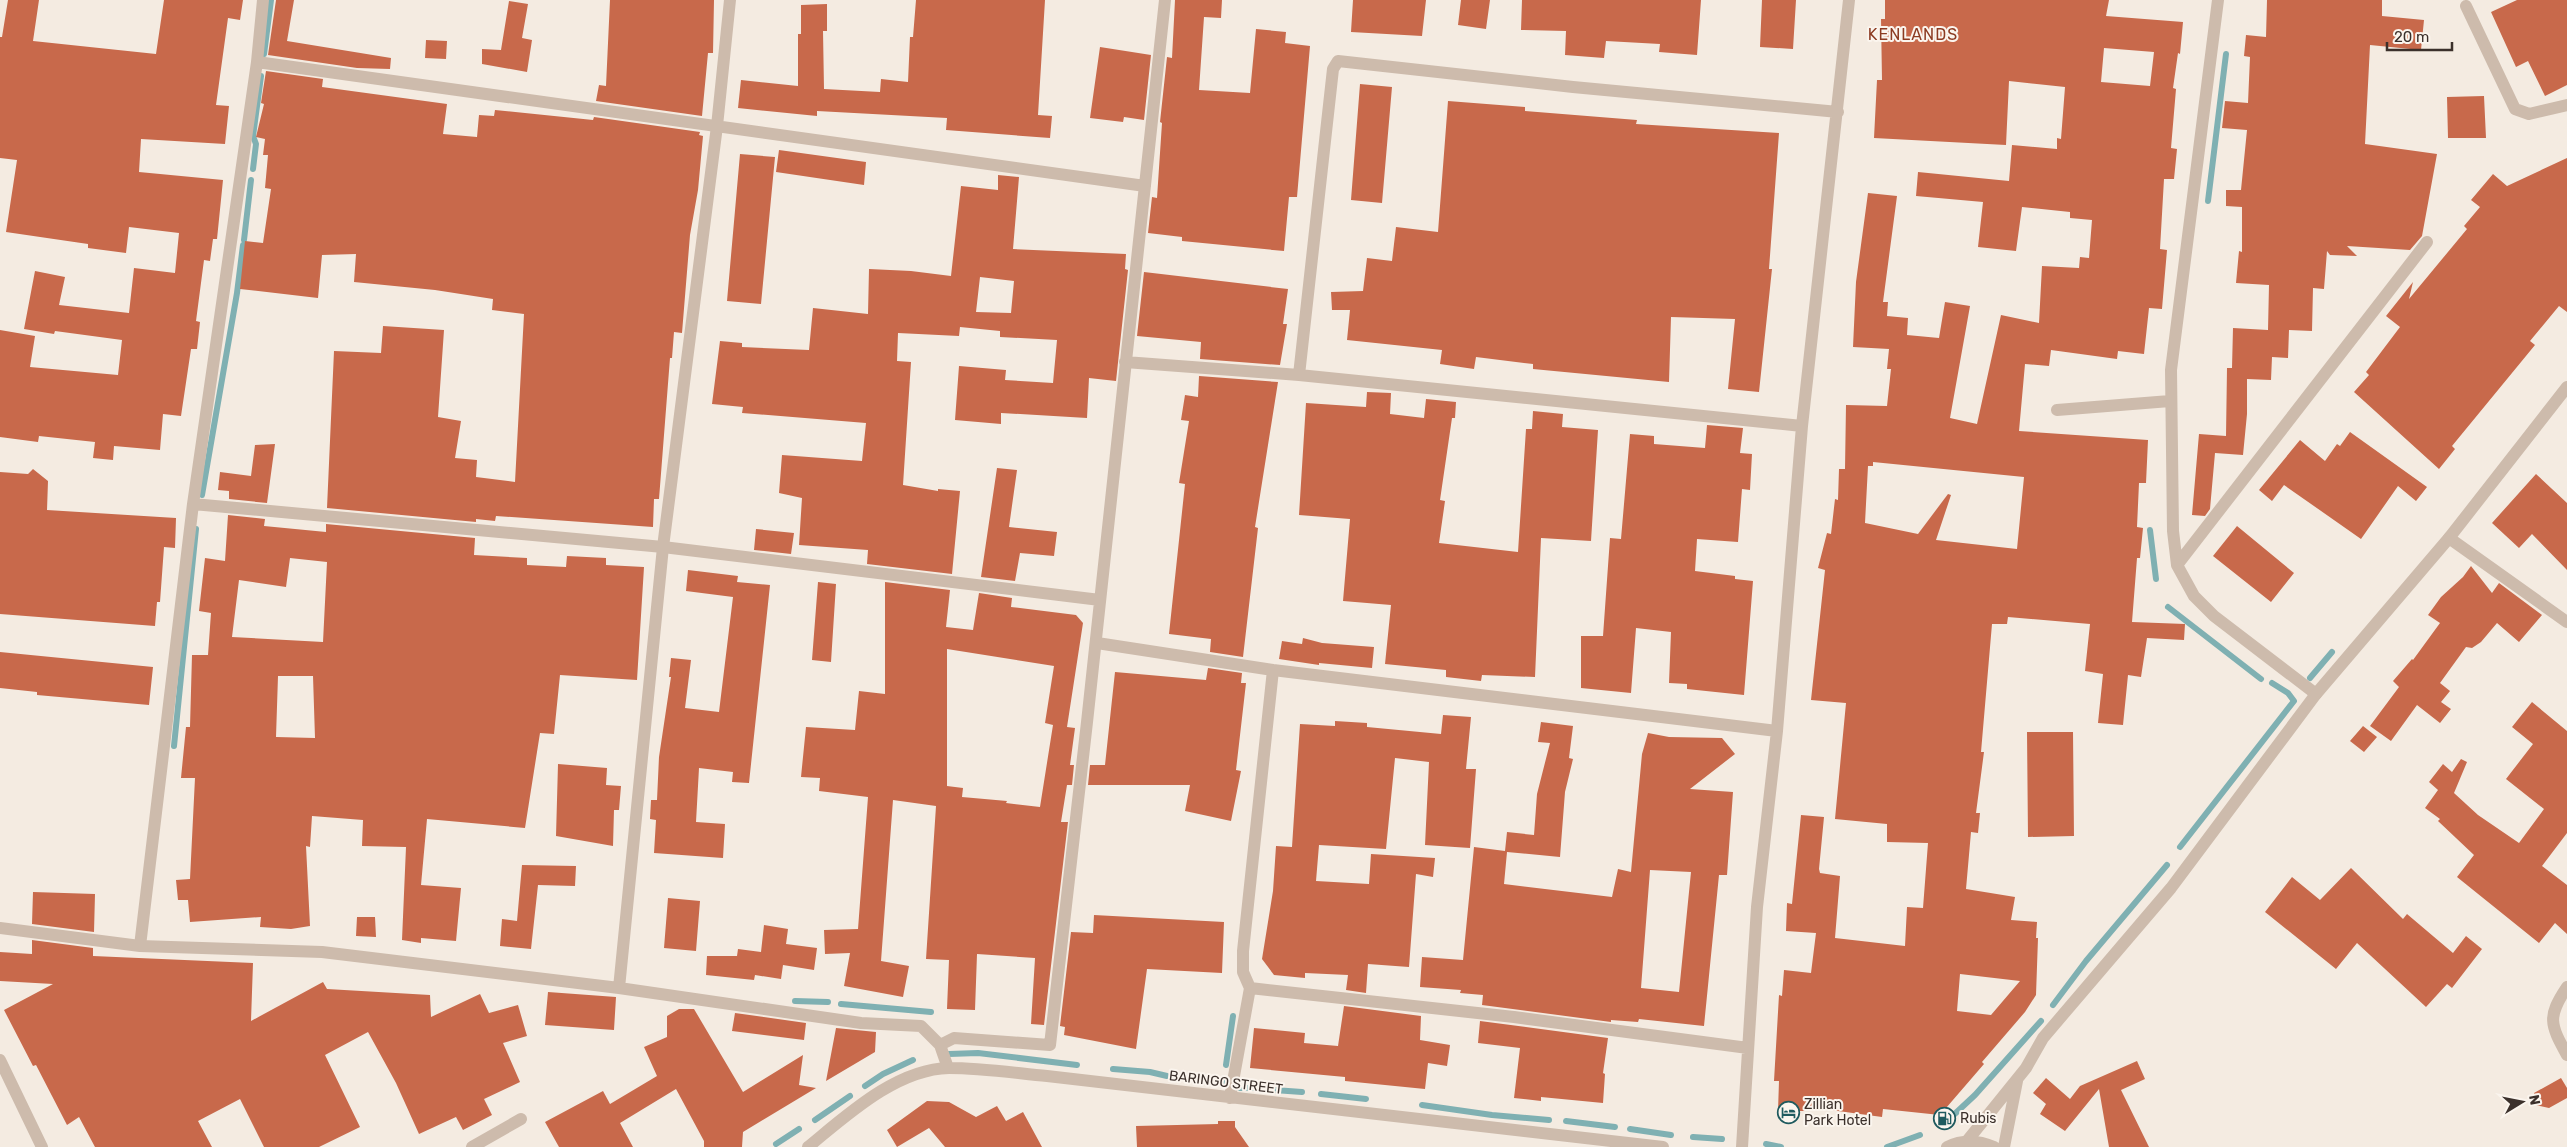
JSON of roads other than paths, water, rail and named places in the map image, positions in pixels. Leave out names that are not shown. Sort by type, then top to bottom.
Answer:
[{"type":"street","points":[[140,946],[193,504],[258,62],[263,0]]},
{"type":"street","points":[[619,988],[663,547],[717,126],[730,0]]},
{"type":"street","points":[[940,1045],[954,1038],[1050,1045],[1097,643],[1125,362],[1165,0]]},
{"type":"street","points":[[1742,1147],[1757,907],[1776,731],[1802,426],[1849,0]]},
{"type":"street","points":[[2218,0],[2171,370],[2173,531],[2177,565],[2194,596],[2214,616],[2316,694]]},
{"type":"street","points":[[2466,6],[2515,110],[2529,114],[2567,105]]},
{"type":"street","points":[[1299,375],[1333,69],[1338,61],[1573,87],[1838,112]]},
{"type":"street","points":[[258,62],[1145,186]]},
{"type":"street","points":[[2177,565],[2427,242]]},
{"type":"street","points":[[1125,362],[1299,375],[1802,426]]},
{"type":"street","points":[[1967,1141],[2017,1078],[2043,1038],[2171,888],[2316,694],[2449,538],[2567,387]]},
{"type":"street","points":[[2057,410],[2170,401]]},
{"type":"street","points":[[193,504],[663,547],[1100,600]]},
{"type":"street","points":[[2449,538],[2567,622]]},
{"type":"street","points":[[1097,643],[1273,670],[1776,731]]},
{"type":"street","points":[[1230,1098],[1250,988],[1243,972],[1243,951],[1273,670]]},
{"type":"street","points":[[0,928],[140,946],[322,952],[619,988],[861,1023],[921,1026],[940,1045],[948,1068]]},
{"type":"street","points":[[1250,988],[1514,1016],[1748,1048]]},
{"type":"street","points":[[2567,988],[2556,1002],[2552,1016],[2555,1034],[2567,1055]]},
{"type":"street","points":[[0,1060],[3,1076],[42,1147]]},
{"type":"street","name":"BARINGO STREET","points":[[808,1147],[866,1100],[924,1072],[948,1068],[1048,1076],[1663,1147]]},
{"type":"street","points":[[2004,1147],[2017,1078]]},
{"type":"street","points":[[472,1147],[521,1119]]},
{"type":"street","points":[[1947,1147],[1967,1141],[1980,1142],[1994,1147]]},
{"type":"waterway","points":[[264,54],[271,0]]},
{"type":"waterway","points":[[2208,201],[2226,54]]},
{"type":"waterway","points":[[253,169],[256,144],[253,136],[261,76]]},
{"type":"waterway","points":[[244,240],[251,180]]},
{"type":"waterway","points":[[202,495],[237,293],[243,245]]},
{"type":"waterway","points":[[174,746],[196,529]]},
{"type":"waterway","points":[[2150,530],[2156,579]]},
{"type":"waterway","points":[[2168,607],[2261,679]]},
{"type":"waterway","points":[[2310,678],[2332,652]]},
{"type":"waterway","points":[[2180,847],[2294,701],[2288,693],[2272,683]]},
{"type":"waterway","points":[[2053,1005],[2086,961],[2167,865]]},
{"type":"waterway","points":[[795,1001],[828,1002]]},
{"type":"waterway","points":[[841,1004],[931,1012]]},
{"type":"waterway","points":[[1226,1065],[1233,1016]]},
{"type":"waterway","points":[[1945,1123],[1975,1095],[2041,1021]]},
{"type":"waterway","points":[[949,1054],[978,1053],[1077,1065]]},
{"type":"waterway","points":[[865,1086],[883,1074],[913,1060]]},
{"type":"waterway","points":[[1113,1069],[1150,1072],[1167,1076]]},
{"type":"waterway","points":[[1190,1078],[1218,1083]]},
{"type":"waterway","points":[[1223,1084],[1224,1080]]},
{"type":"waterway","points":[[1240,1088],[1259,1088]]},
{"type":"waterway","points":[[1274,1090],[1302,1092]]},
{"type":"waterway","points":[[1321,1094],[1366,1099]]},
{"type":"waterway","points":[[815,1120],[850,1096]]},
{"type":"waterway","points":[[1422,1105],[1492,1115],[1549,1120]]},
{"type":"waterway","points":[[1566,1121],[1615,1127]]},
{"type":"waterway","points":[[776,1144],[799,1129]]},
{"type":"waterway","points":[[1630,1129],[1671,1135]]},
{"type":"waterway","points":[[1887,1147],[1920,1135]]},
{"type":"waterway","points":[[1693,1137],[1722,1139]]},
{"type":"waterway","points":[[1766,1144],[1781,1147]]},
{"type":"place","name":"Zillian Park Hotel","points":[[1788,1112]]},
{"type":"place","name":"Rubis","points":[[1944,1118]]},
{"type":"district","name":"KENLANDS","points":[[1913,34]]}]
